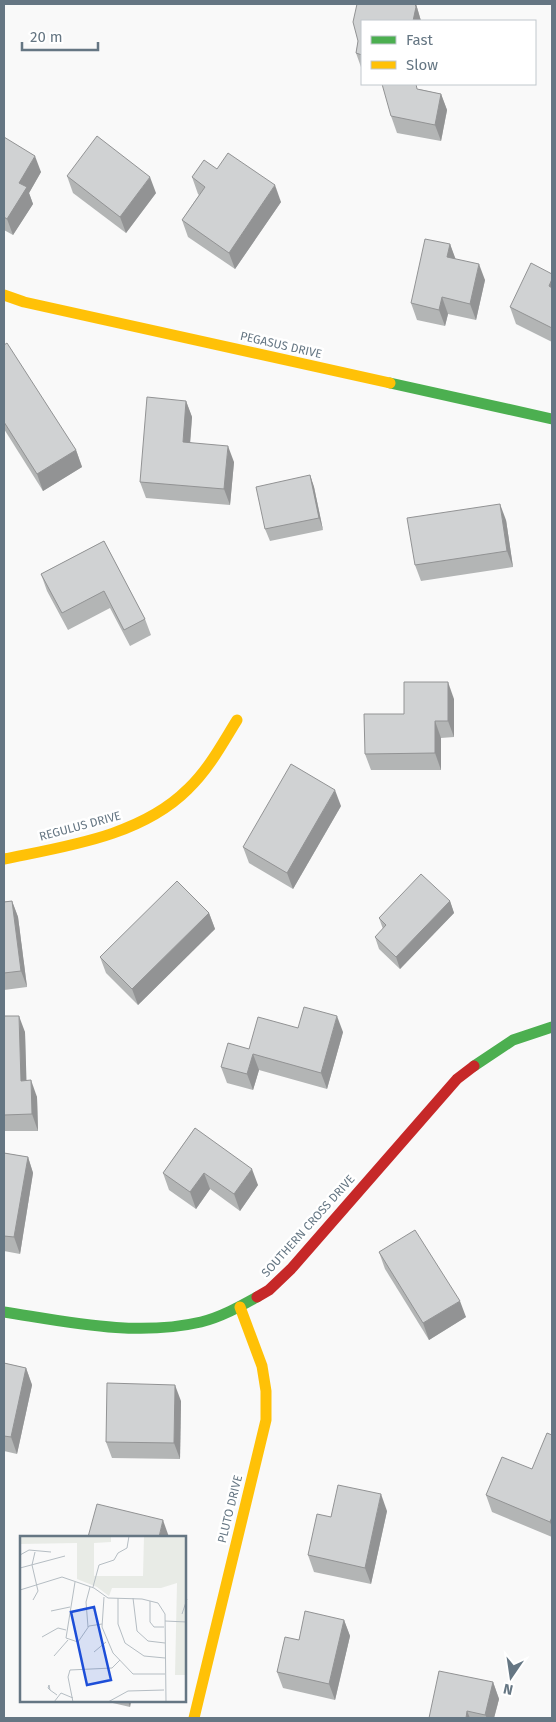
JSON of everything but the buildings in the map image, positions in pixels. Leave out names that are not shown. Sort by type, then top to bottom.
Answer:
[{"type":"street","name":"PEGASUS DRIVE","points":[[4,295],[43,306],[552,419]]},
{"type":"street","name":"REGULUS DRIVE","points":[[4,859],[85,842],[125,829],[156,814],[182,795],[206,769],[237,720]]},
{"type":"street","name":"SOUTHERN CROSS DRIVE","points":[[4,1312],[91,1325],[131,1329],[162,1329],[192,1325],[240,1307],[267,1291],[291,1269],[457,1079],[485,1055],[518,1037],[552,1027]]},
{"type":"street","name":"PLUTO DRIVE","points":[[194,1718],[266,1420],[266,1391],[262,1366],[240,1307]]},
{"type":"traffic: fast","points":[[390,383],[552,419]]},
{"type":"traffic: fast","points":[[474,1066],[513,1040],[552,1027]]},
{"type":"traffic: fast","points":[[4,1312],[78,1324],[152,1328],[177,1326],[208,1320],[257,1297]]},
{"type":"traffic: slow","points":[[4,295],[24,302],[390,383]]},
{"type":"traffic: slow","points":[[4,859],[78,844],[102,837],[148,818],[169,805],[196,781],[215,756],[237,720]]},
{"type":"traffic: slow","points":[[194,1718],[266,1420],[266,1391],[262,1366],[240,1307]]},
{"type":"traffic: jam","points":[[257,1297],[269,1290],[291,1269],[457,1079],[474,1066]]}]
